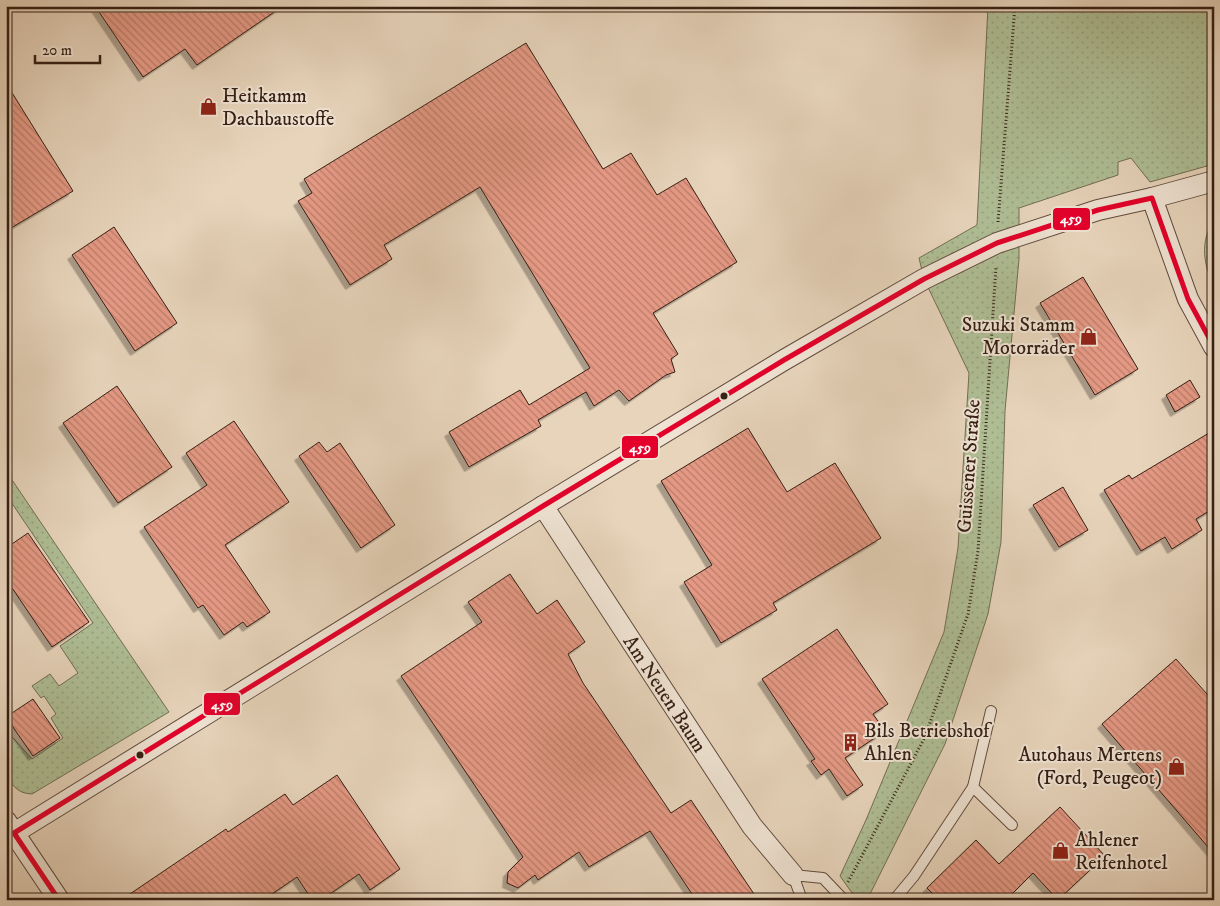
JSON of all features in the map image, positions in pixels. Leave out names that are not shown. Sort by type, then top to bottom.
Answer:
[{"type":"street","points":[[59,900],[10,827],[784,360],[924,279],[997,243],[1098,210],[1214,181]]},
{"type":"street","points":[[1152,198],[1188,299],[1214,347]]},
{"type":"street","name":"Am Neuen Baum","points":[[543,506],[752,826],[793,875]]},
{"type":"lane","points":[[894,900],[914,876],[973,787],[991,711]]},
{"type":"lane","points":[[973,787],[1012,825]]},
{"type":"lane","points":[[802,900],[793,875],[823,878],[843,897]]},
{"type":"path","name":"Guissener Straße","points":[[843,897],[924,737],[968,614],[978,551],[997,243],[1015,6]]},
{"type":"green space","points":[[988,6],[1214,6],[1214,164],[1150,182],[1131,158],[1118,162],[1118,175],[1019,208],[1019,259],[1005,411],[1001,542],[988,614],[945,744],[867,900],[857,900],[840,876],[866,820],[944,632],[958,548],[969,373],[924,279],[919,258],[977,225]]},
{"type":"green space","points":[[1214,220],[1214,289],[1206,262],[1205,245],[1206,237]]},
{"type":"green space","points":[[6,471],[169,712],[32,794],[22,792],[14,787],[10,779],[6,760],[6,730],[32,759],[63,738],[51,718],[56,714],[44,696],[41,698],[32,686],[50,674],[59,686],[78,673],[60,646],[93,623],[9,499],[6,501]]},
{"type":"building","points":[[95,6],[283,6],[197,65],[185,49],[143,77]]},
{"type":"building","points":[[526,43],[603,169],[631,153],[657,195],[686,178],[737,262],[653,313],[678,354],[671,359],[675,372],[666,375],[629,401],[619,390],[594,406],[586,392],[538,420],[541,426],[469,467],[449,432],[520,390],[529,405],[590,368],[480,187],[384,245],[392,259],[350,285],[298,201],[312,193],[304,179]]},
{"type":"building","points":[[6,83],[73,191],[6,231]]},
{"type":"building","points":[[114,227],[177,323],[135,351],[72,255]]},
{"type":"building","name":"Suzuki Stamm Motorräder","points":[[1083,277],[1138,369],[1095,395],[1040,303]]},
{"type":"building","points":[[1190,380],[1200,397],[1175,412],[1166,395]]},
{"type":"building","points":[[117,386],[172,467],[118,503],[63,423]]},
{"type":"building","points":[[234,421],[289,502],[225,545],[270,612],[247,627],[243,622],[224,635],[203,605],[198,608],[144,527],[207,485],[186,453]]},
{"type":"building","points":[[748,428],[787,492],[835,463],[881,538],[773,603],[777,610],[721,643],[684,582],[712,565],[661,481]]},
{"type":"building","points":[[1214,430],[1214,508],[1196,519],[1202,530],[1172,549],[1165,537],[1141,551],[1104,490],[1129,475],[1132,479]]},
{"type":"building","points":[[319,442],[327,452],[340,443],[395,525],[361,548],[299,456]]},
{"type":"building","points":[[1063,487],[1088,530],[1059,547],[1033,505]]},
{"type":"building","points":[[28,533],[89,622],[52,647],[6,579],[6,548]]},
{"type":"building","points":[[510,574],[537,614],[557,600],[585,642],[568,654],[583,683],[671,813],[691,800],[758,900],[696,900],[650,831],[589,867],[579,852],[538,880],[535,875],[518,888],[507,883],[508,872],[523,857],[401,676],[482,622],[468,602]]},
{"type":"building","points":[[837,629],[888,704],[873,714],[885,731],[845,758],[863,785],[847,796],[829,769],[821,775],[811,761],[815,759],[762,679]]},
{"type":"building","name":"Autohaus Mertens (Ford, Peugeot)","points":[[1176,659],[1214,702],[1214,854],[1102,724]]},
{"type":"building","points":[[33,699],[60,738],[33,756],[6,717]]},
{"type":"building","points":[[337,775],[400,869],[370,890],[359,874],[321,900],[312,900],[297,877],[263,900],[121,900],[226,829],[228,832],[285,794],[293,805]]},
{"type":"building","points":[[1060,807],[1105,856],[1058,900],[1033,873],[1006,900],[939,900],[927,888],[976,840],[999,864]]},
{"type":"transit line","name":"459","points":[[14,833],[543,506],[784,360],[924,279],[997,243],[1098,210],[1152,198],[1188,299],[1214,347]]},
{"type":"transit line","name":"459","points":[[14,833],[59,900]]},
{"type":"place","name":"Heitkamm Dachbaustoffe","points":[[208,107]]},
{"type":"place","name":"Suzuki Stamm Motorräder","points":[[1089,336]]},
{"type":"place","name":"Bils Betriebshof Ahlen","points":[[850,742]]},
{"type":"place","name":"Autohaus Mertens (Ford, Peugeot)","points":[[1176,766]]},
{"type":"place","name":"Ahlener Reifenhotel","points":[[1061,851]]}]
